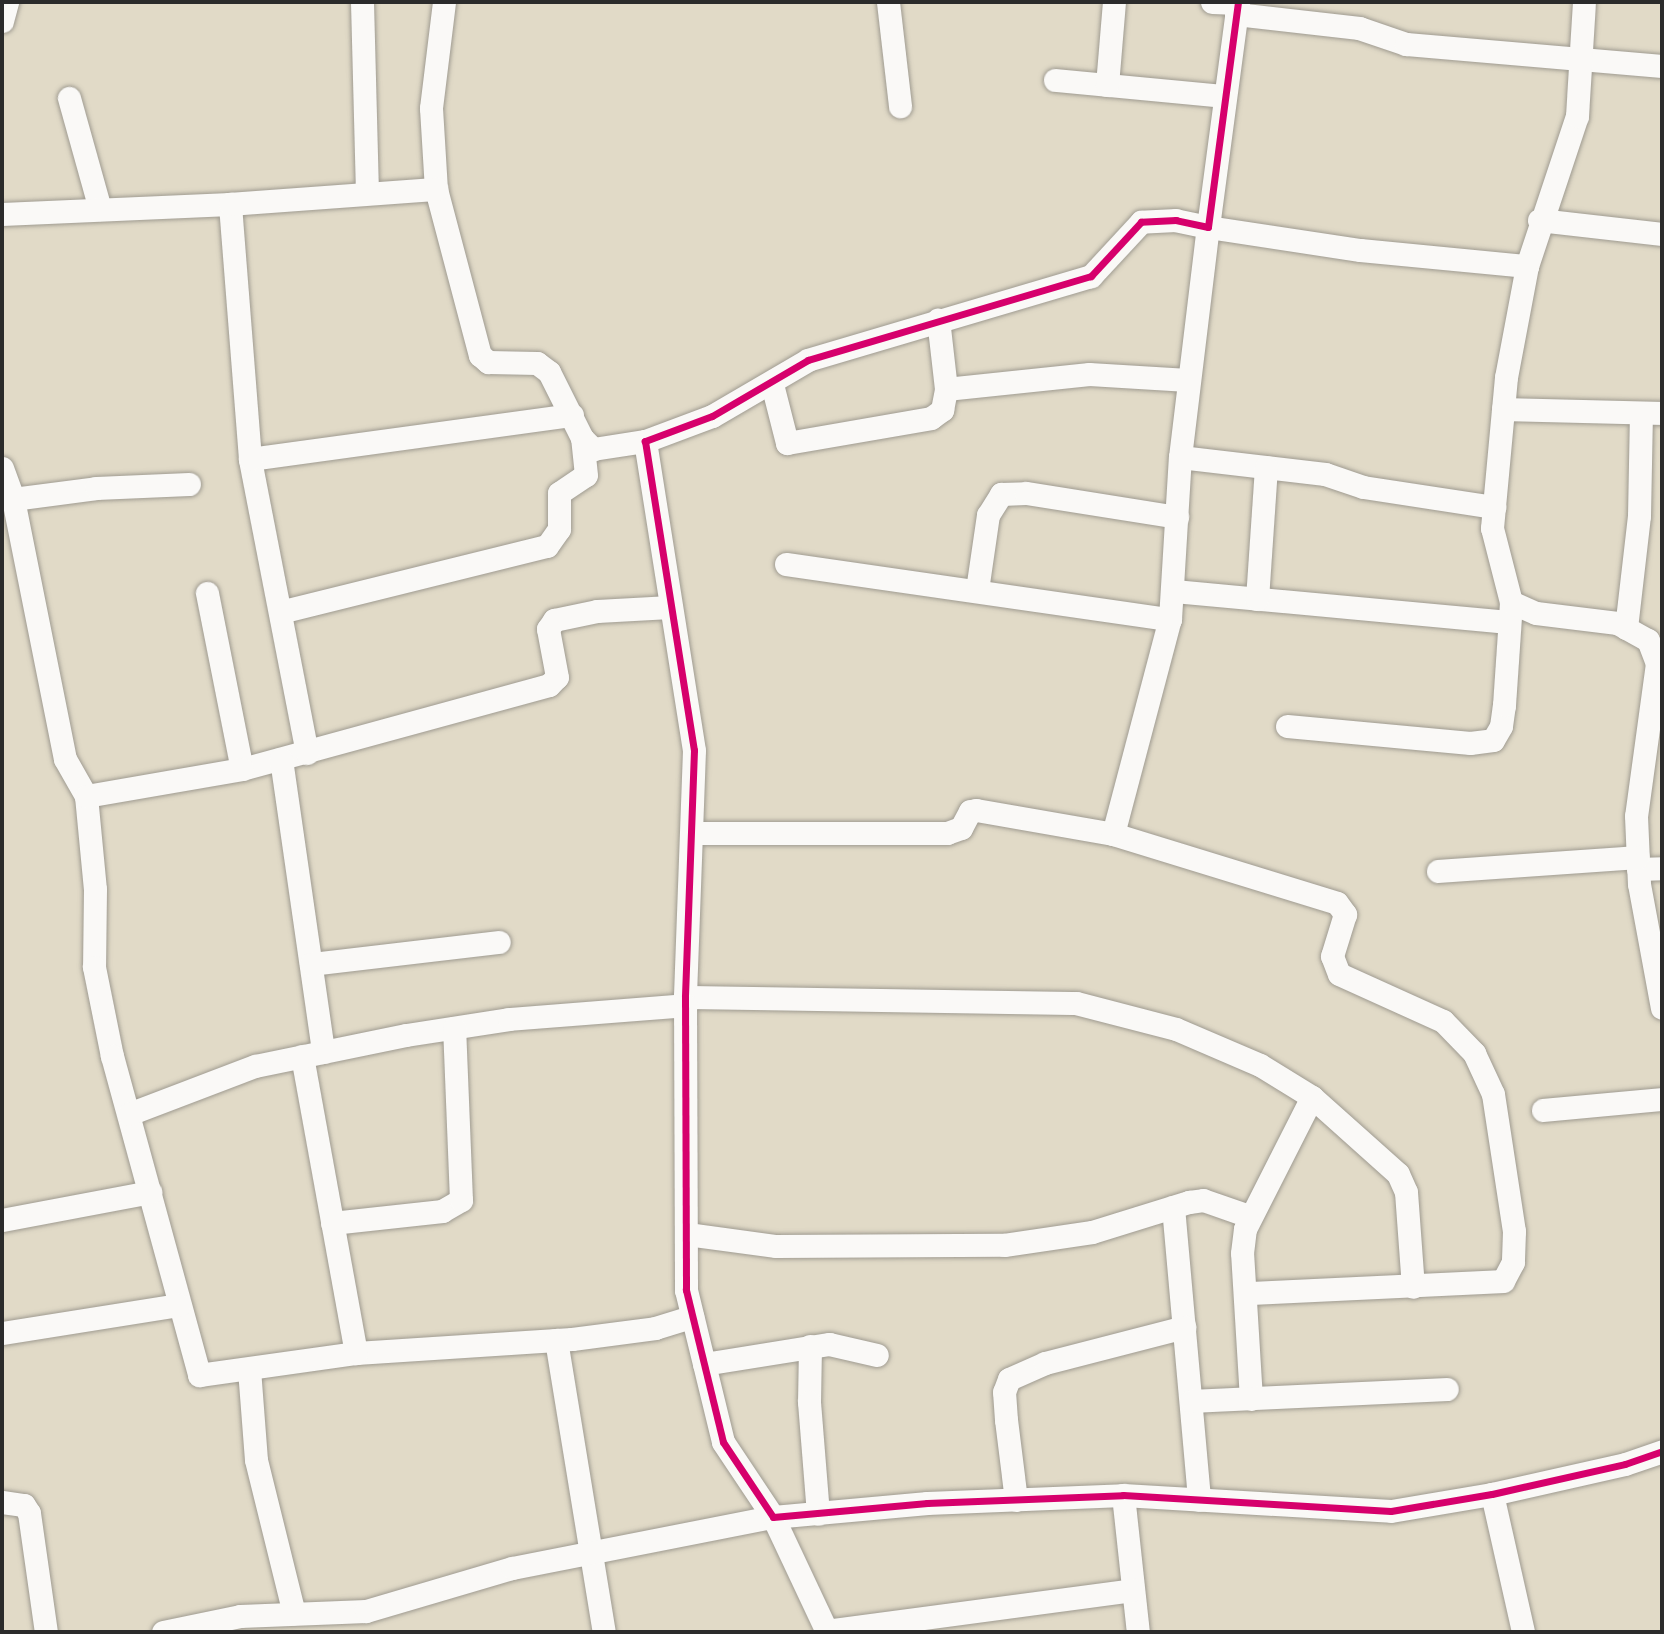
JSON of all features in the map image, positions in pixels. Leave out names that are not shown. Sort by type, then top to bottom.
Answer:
[{"type":"street","points":[[2,21],[6,2]]},
{"type":"street","points":[[362,2],[366,193]]},
{"type":"street","points":[[280,612],[547,546],[559,529],[559,494],[586,475],[582,438],[560,387],[537,363],[488,362],[480,355],[436,189],[431,108],[444,2]]},
{"type":"street","points":[[888,2],[900,106]]},
{"type":"street","points":[[1107,85],[1114,2]]},
{"type":"street","points":[[1212,2],[1359,28],[1406,44],[1662,66]]},
{"type":"street","points":[[1287,726],[1470,743],[1493,740],[1501,726],[1510,612],[1492,528],[1503,409],[1527,266],[1539,220],[1571,143],[1577,116],[1584,2]]},
{"type":"street","points":[[1113,834],[1170,619],[1174,591],[1180,457],[1188,380],[1237,6]]},
{"type":"street","points":[[1055,80],[1224,96]]},
{"type":"street","points":[[69,98],[100,209]]},
{"type":"street","points":[[2,214],[230,204],[436,189]]},
{"type":"street","points":[[230,204],[250,459],[307,753]]},
{"type":"street","points":[[582,438],[593,449],[604,451],[645,441],[712,416],[772,384],[808,360],[938,319],[1091,276],[1141,222],[1176,220],[1360,250],[1527,266]]},
{"type":"street","points":[[1539,220],[1662,234]]},
{"type":"street","points":[[772,384],[784,439],[794,444],[931,418],[942,410],[946,389],[938,319]]},
{"type":"street","points":[[946,389],[1089,374],[1188,380]]},
{"type":"street","points":[[1503,409],[1652,414],[1626,628]]},
{"type":"street","points":[[250,459],[572,415]]},
{"type":"street","points":[[645,441],[694,750],[685,1001],[686,1290],[723,1442],[773,1517],[827,1631],[1132,1590]]},
{"type":"street","points":[[1180,457],[1266,467],[1494,507]]},
{"type":"street","points":[[1257,599],[1266,467]]},
{"type":"street","points":[[2,468],[13,499],[65,759],[86,796],[95,889],[94,967],[178,1305],[199,1375],[356,1353],[556,1340],[655,1328],[692,1317]]},
{"type":"street","points":[[13,499],[108,487],[189,484]]},
{"type":"street","points":[[977,590],[988,515],[1001,494],[1026,493],[1177,517]]},
{"type":"street","points":[[786,564],[1170,619]]},
{"type":"street","points":[[1174,591],[1257,599],[1536,613],[1617,623],[1648,640],[1659,663],[1653,762],[1636,816],[1638,863],[1662,1008]]},
{"type":"street","points":[[207,593],[242,769]]},
{"type":"street","points":[[86,796],[281,760],[549,685],[557,677],[548,629],[554,620],[597,611],[670,607]]},
{"type":"street","points":[[281,760],[311,964],[313,1054],[332,1223],[356,1353]]},
{"type":"street","points":[[693,833],[947,833],[956,831],[970,811],[976,810],[1113,834],[1337,903],[1345,914],[1332,956],[1339,974],[1443,1020],[1474,1053],[1493,1094],[1509,1177],[1513,1262],[1503,1281],[1246,1293]]},
{"type":"street","points":[[1438,871],[1638,863],[1662,868]]},
{"type":"street","points":[[311,964],[499,942]]},
{"type":"street","points":[[129,1114],[255,1066],[454,1028],[685,1001],[1076,1003],[1176,1029],[1260,1066],[1311,1097],[1398,1174],[1406,1192],[1413,1287]]},
{"type":"street","points":[[332,1223],[442,1211],[461,1200],[454,1028]]},
{"type":"street","points":[[1251,1399],[1242,1253],[1249,1216],[1311,1097]]},
{"type":"street","points":[[1543,1110],[1662,1099]]},
{"type":"street","points":[[2,1220],[150,1192]]},
{"type":"street","points":[[687,1234],[776,1246],[1004,1245],[1092,1232],[1203,1200],[1249,1216]]},
{"type":"street","points":[[1173,1207],[1199,1500]]},
{"type":"street","points":[[2,1333],[178,1305]]},
{"type":"street","points":[[1016,1500],[1006,1420],[1009,1379],[1045,1363],[1184,1327]]},
{"type":"street","points":[[556,1340],[604,1632]]},
{"type":"street","points":[[704,1364],[810,1346],[849,1346],[877,1355]]},
{"type":"street","points":[[810,1346],[809,1402],[818,1514]]},
{"type":"street","points":[[249,1369],[256,1460],[294,1614]]},
{"type":"street","points":[[1191,1401],[1447,1389]]},
{"type":"street","points":[[163,1632],[240,1616],[366,1611],[491,1573],[773,1517],[1016,1500],[1123,1496],[1391,1511],[1492,1494],[1662,1451]]},
{"type":"street","points":[[1492,1494],[1523,1632]]},
{"type":"street","points":[[1123,1496],[1138,1632]]},
{"type":"street","points":[[2,1502],[24,1505],[29,1513],[46,1632]]},
{"type":"cycle path","points":[[1238,2],[1208,227],[1176,220],[1141,222],[1091,276],[808,360],[712,416],[645,441],[694,750],[685,997],[686,1290],[723,1442],[773,1517],[927,1503],[1123,1495],[1391,1511],[1492,1494],[1625,1464],[1662,1451]]}]
